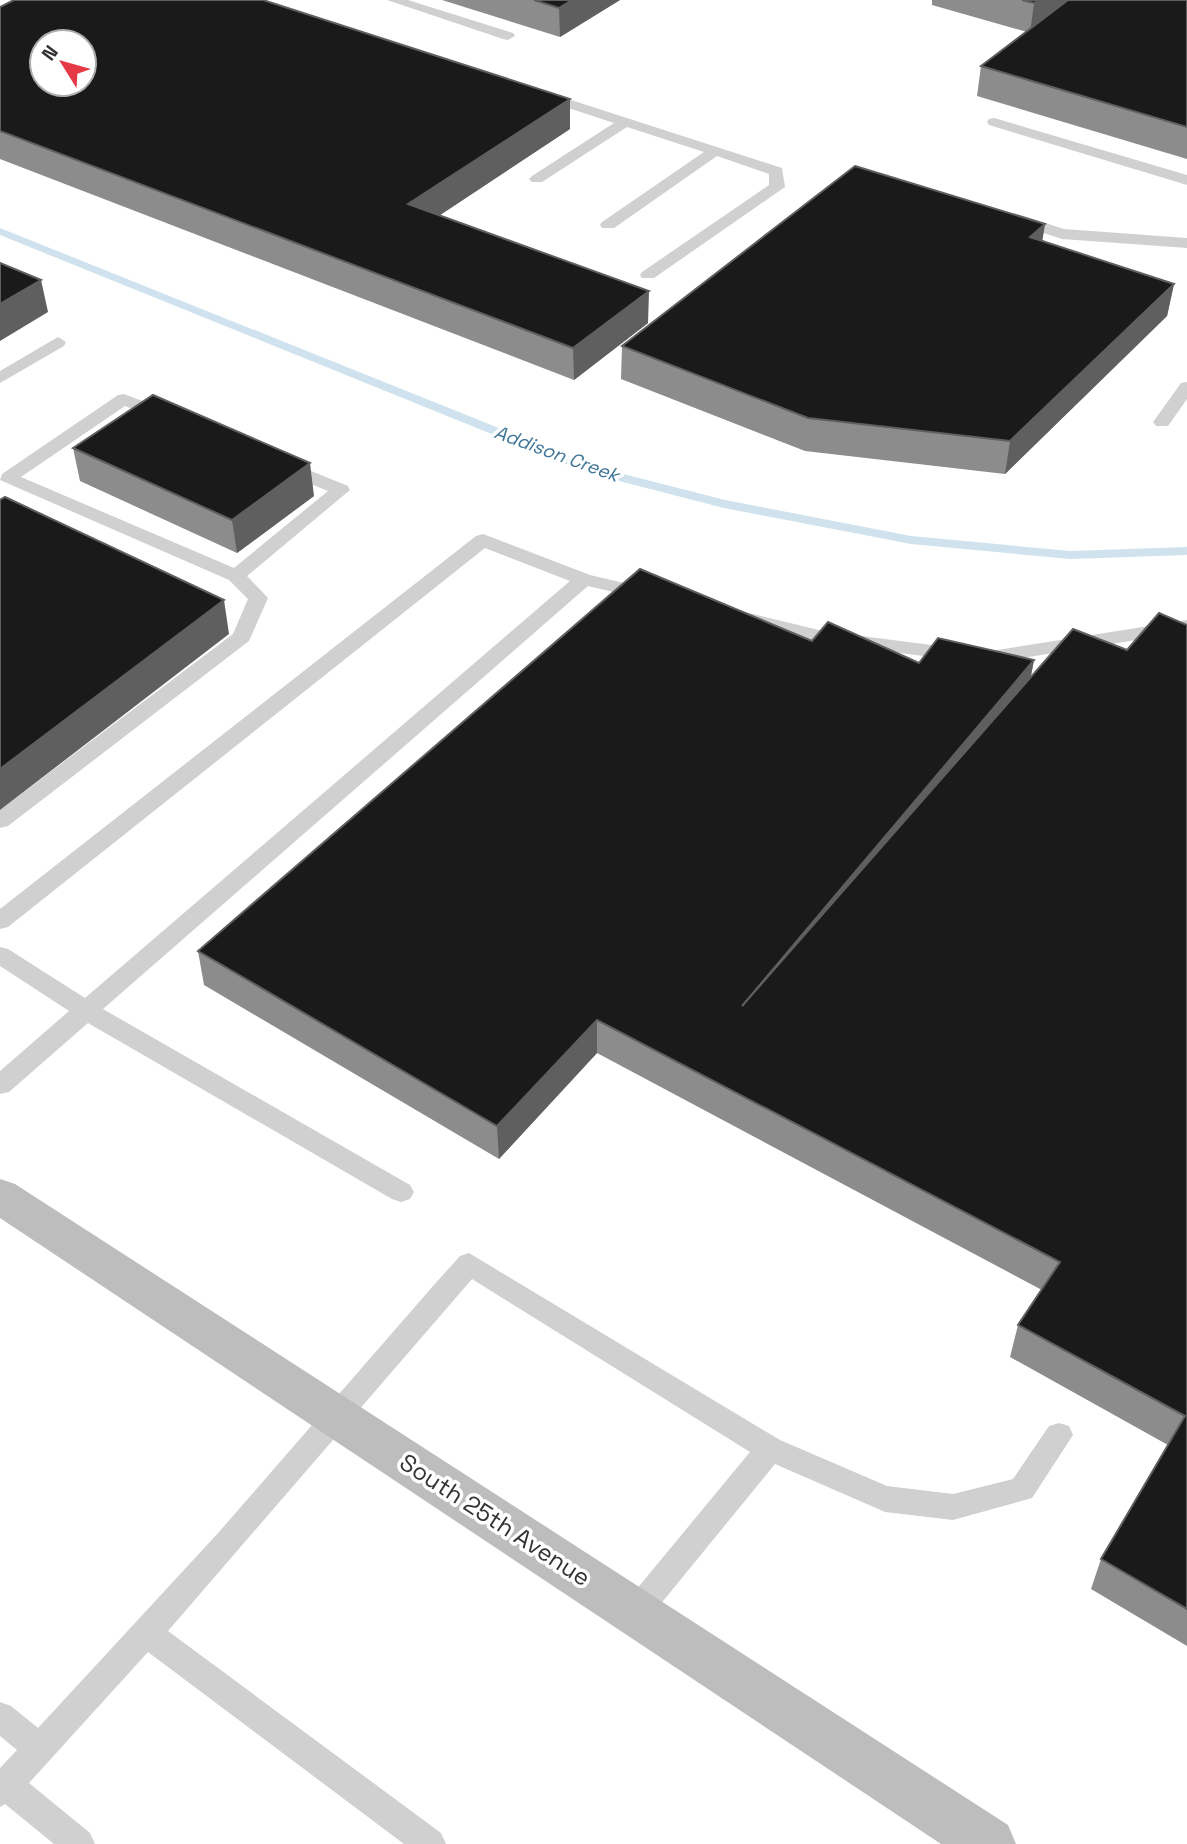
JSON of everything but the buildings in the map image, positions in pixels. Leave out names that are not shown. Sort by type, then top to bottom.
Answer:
[{"type":"main road","name":"South 25th Avenue","points":[[0,1196],[989,1844]]},
{"type":"lane","points":[[394,0],[508,36]]},
{"type":"lane","points":[[521,88],[777,171],[777,187],[648,275]]},
{"type":"lane","points":[[537,179],[625,121]]},
{"type":"lane","points":[[994,122],[1187,180]]},
{"type":"lane","points":[[608,225],[715,151]]},
{"type":"lane","points":[[995,212],[1062,233],[1187,243]]},
{"type":"lane","points":[[0,378],[58,342]]},
{"type":"lane","points":[[1162,422],[1187,387]]},
{"type":"lane","points":[[4,481],[124,400],[188,426]]},
{"type":"lane","points":[[236,576],[341,490],[265,458]]},
{"type":"lane","points":[[0,821],[242,637],[258,598],[236,576],[4,481]]},
{"type":"lane","points":[[0,921],[483,540],[584,579],[664,598]]},
{"type":"lane","points":[[0,1084],[88,1011],[584,579]]},
{"type":"lane","points":[[730,615],[824,637],[985,658],[1187,626]]},
{"type":"lane","points":[[0,955],[88,1011],[401,1192]]},
{"type":"lane","points":[[79,1844],[3,1788],[148,1634],[337,1418],[420,1317],[469,1264],[770,1449],[885,1499],[953,1507],[1022,1489],[1059,1435]]},
{"type":"lane","points":[[636,1612],[770,1449]]},
{"type":"lane","points":[[148,1634],[430,1844]]},
{"type":"lane","points":[[0,1717],[39,1748]]},
{"type":"waterway","name":"Addison Creek","points":[[0,231],[592,470],[724,504],[911,540],[1070,555],[1187,551]]}]
